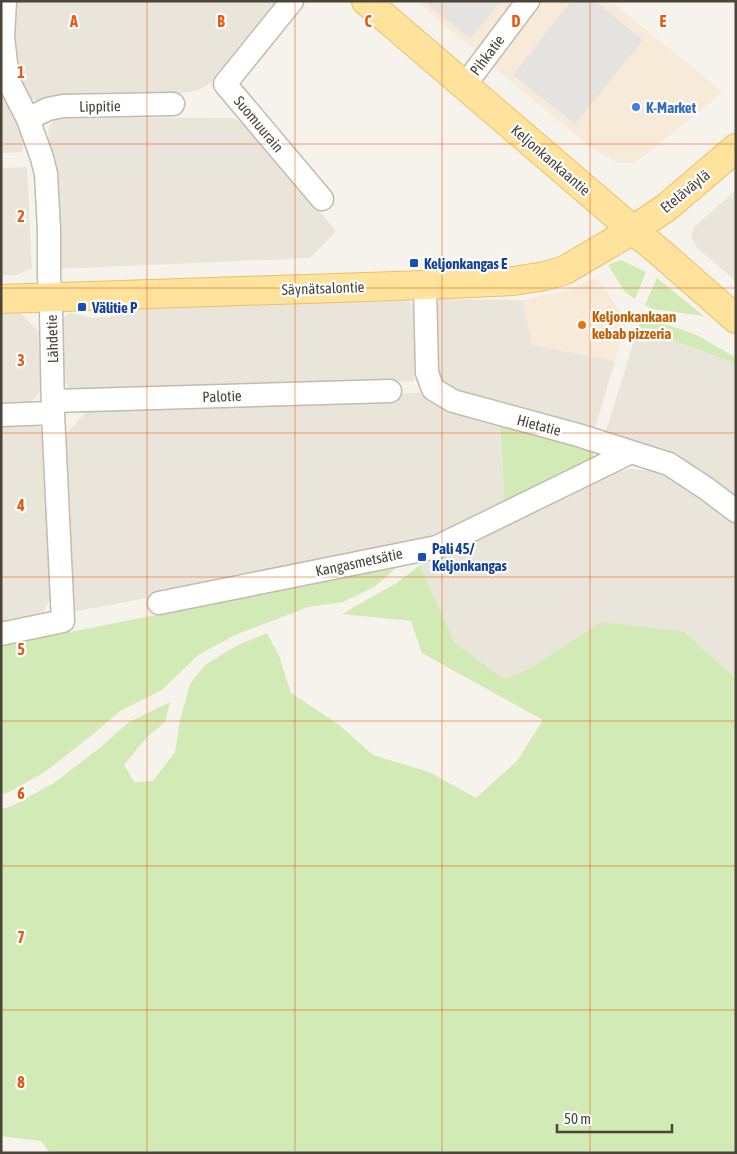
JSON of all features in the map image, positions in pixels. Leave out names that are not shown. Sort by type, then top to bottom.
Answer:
[{"type":"main road","name":"Keljonkankaantie","points":[[366,1],[736,319]]},
{"type":"main road","name":"Eteläväylä","points":[[633,230],[667,207],[736,148]]},
{"type":"main road","name":"Säynätsalontie","points":[[1,299],[513,281],[545,276],[565,270],[633,230]]},
{"type":"street","name":"Lähdetie","points":[[1,634],[63,621],[46,174],[28,119],[8,80],[3,37],[5,1]]},
{"type":"street","name":"Suomuurain","points":[[292,1],[225,84],[322,199]]},
{"type":"street","name":"Pihkatie","points":[[464,86],[528,1]]},
{"type":"street","name":"Lippitie","points":[[28,119],[48,109],[63,106],[173,104]]},
{"type":"street","name":"Hietatie","points":[[424,285],[426,373],[433,389],[452,401],[578,436],[669,464],[707,488],[736,511]]},
{"type":"street","name":"Palotie","points":[[1,415],[54,407],[390,391]]},
{"type":"street","name":"Kangasmetsätie","points":[[158,603],[437,547],[631,452]]},
{"type":"shaded area","points":[[14,1],[280,1],[219,77],[199,90],[177,94],[39,102],[26,96],[16,78],[11,39]]},
{"type":"shaded area","points":[[416,1],[516,1],[476,52]]},
{"type":"shaded area","points":[[424,1],[502,1],[470,39]]},
{"type":"shaded area","points":[[539,1],[610,1],[723,92],[635,163],[618,163],[588,145],[490,64]]},
{"type":"shaded area","points":[[571,1],[595,1],[643,40],[575,124],[513,75]]},
{"type":"shaded area","points":[[1,72],[23,127],[23,152],[1,153]]},
{"type":"shaded area","points":[[56,117],[234,118],[251,129],[336,231],[310,258],[56,269],[48,142],[49,126]]},
{"type":"shaded area","points":[[27,167],[32,268],[17,275],[1,275],[1,168]]},
{"type":"shaded area","points":[[736,190],[736,281],[697,248],[691,236],[694,227]]},
{"type":"shaded area","points":[[596,277],[627,321],[615,361],[532,345],[523,300],[565,291]]},
{"type":"shaded area","points":[[438,299],[523,300],[533,345],[615,361],[594,431],[457,394],[439,383],[432,310]]},
{"type":"shaded area","points":[[410,302],[414,308],[414,381],[76,393],[63,380],[62,322],[65,316],[70,313],[93,318],[114,316],[137,307]]},
{"type":"shaded area","points":[[20,313],[45,338],[46,384],[27,407],[1,408],[1,314]]},
{"type":"shaded area","points":[[638,327],[736,365],[736,499],[605,434]]},
{"type":"shaded area","points":[[430,392],[500,418],[505,508],[434,544],[72,612],[64,436],[88,410]]},
{"type":"shaded area","points":[[28,423],[39,426],[47,439],[51,596],[45,610],[32,620],[1,626],[1,424]]},
{"type":"shaded area","points":[[630,469],[652,470],[668,476],[736,523],[736,678],[684,632],[530,668],[504,679],[454,642],[420,565],[606,475]]},
{"type":"green space","points":[[621,260],[646,272],[635,299],[625,292],[608,265]]},
{"type":"green space","points":[[657,278],[704,316],[652,309],[645,305]]},
{"type":"green space","points":[[642,316],[697,335],[736,358],[736,365],[638,327]]},
{"type":"green space","points":[[500,418],[591,443],[595,463],[505,508]]},
{"type":"green space","points":[[409,557],[374,587],[343,602],[308,607],[235,635],[198,655],[162,690],[120,711],[45,772],[7,793],[1,794],[1,646],[230,600]]},
{"type":"green space","points":[[420,565],[454,642],[504,679],[530,668],[602,622],[684,632],[736,678],[736,1153],[50,1153],[41,1141],[1,1136],[1,809],[12,806],[54,783],[102,746],[129,722],[170,702],[165,722],[147,737],[124,765],[134,782],[153,781],[175,752],[180,720],[190,684],[205,665],[236,646],[267,633],[279,656],[291,693],[338,724],[373,755],[429,772],[476,798],[517,761],[543,720],[422,653],[411,621],[342,614],[398,582]]},
{"type":"place","name":"K-Market","points":[[636,107]]},
{"type":"place","name":"Keljonkangas E","points":[[414,263]]},
{"type":"place","name":"Välitie P","points":[[82,307]]},
{"type":"place","name":"Keljonkankaan kebab pizzeria","points":[[582,325]]},
{"type":"place","name":"Pali 45/ Keljonkangas","points":[[422,557]]}]
